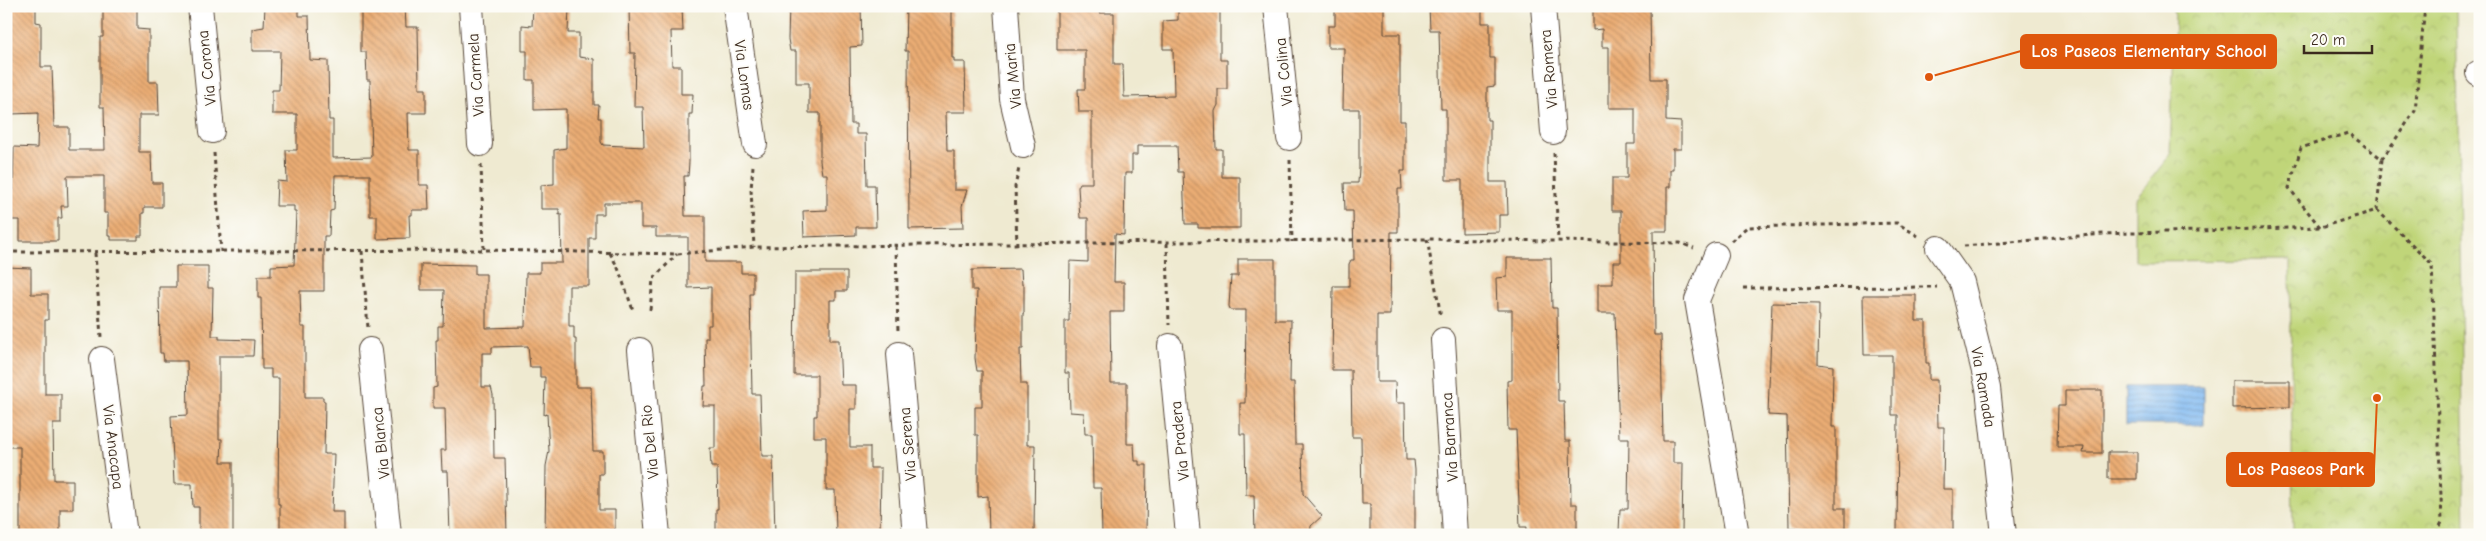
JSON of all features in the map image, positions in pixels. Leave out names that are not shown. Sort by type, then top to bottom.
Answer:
[{"type":"street","name":"Via Corona","points":[[200,6],[212,131]]},
{"type":"street","name":"Via Carmela","points":[[470,6],[480,144]]},
{"type":"street","name":"Via Lomas","points":[[735,6],[755,144]]},
{"type":"street","name":"Via Maria","points":[[1006,6],[1012,99],[1023,146]]},
{"type":"street","name":"Via Colina","points":[[1276,6],[1289,138]]},
{"type":"street","name":"Via Romera","points":[[1543,6],[1553,132]]},
{"type":"street","name":"Via Ramada","points":[[1938,248],[1962,282],[1988,388],[2004,535]]},
{"type":"street","points":[[1716,255],[1697,300],[1737,535]]},
{"type":"street","name":"Via Barranca","points":[[1442,340],[1455,535]]},
{"type":"street","name":"Via Pradera","points":[[1170,346],[1188,535]]},
{"type":"street","name":"Via Blanca","points":[[370,350],[389,535]]},
{"type":"street","name":"Via Del Rio","points":[[640,350],[658,535]]},
{"type":"street","name":"Via Serena","points":[[899,354],[915,535]]},
{"type":"street","name":"Via Anacapa","points":[[102,359],[125,535]]},
{"type":"path","points":[[2377,210],[2382,159],[2416,111],[2425,6]]},
{"type":"path","points":[[212,131],[221,252]]},
{"type":"path","points":[[1553,132],[1558,240]]},
{"type":"path","points":[[2320,227],[2289,188],[2301,148],[2348,133],[2382,159]]},
{"type":"path","points":[[1289,138],[1292,242]]},
{"type":"path","points":[[480,144],[484,250]]},
{"type":"path","points":[[754,247],[751,189],[755,144]]},
{"type":"path","points":[[1018,244],[1015,187],[1023,146]]},
{"type":"path","points":[[6,252],[484,250],[677,254],[754,247],[1427,239],[1680,243],[1716,255],[1747,226],[1897,223],[1938,248],[2104,234],[2320,227],[2377,210]]},
{"type":"path","points":[[2377,210],[2432,264],[2442,522],[2436,535]]},
{"type":"path","points":[[1427,239],[1441,305],[1442,340]]},
{"type":"path","points":[[1167,243],[1170,346]]},
{"type":"path","points":[[896,246],[899,354]]},
{"type":"path","points":[[362,251],[370,350]]},
{"type":"path","points":[[94,253],[102,359]]},
{"type":"path","points":[[610,253],[618,268],[633,310]]},
{"type":"path","points":[[650,310],[653,279],[677,254]]},
{"type":"path","points":[[1742,288],[1937,287]]},
{"type":"green space","points":[[2170,6],[2456,6],[2465,535],[2293,535],[2290,260],[2135,261],[2135,199],[2170,155],[2175,15]]},
{"type":"water","points":[[2126,387],[2204,387],[2204,425],[2126,425]]},
{"type":"building","points":[[6,6],[36,6],[36,22],[41,23],[41,67],[52,67],[54,127],[69,127],[69,150],[105,150],[104,107],[100,107],[100,37],[103,37],[103,6],[137,6],[137,29],[149,30],[149,82],[158,82],[159,115],[139,115],[139,152],[151,152],[152,183],[162,183],[162,207],[144,207],[144,213],[142,213],[142,236],[138,236],[138,240],[111,240],[111,236],[108,236],[108,213],[104,213],[104,176],[67,176],[68,206],[61,206],[62,218],[58,218],[58,241],[20,241],[20,220],[10,220],[9,189],[13,189],[14,147],[37,148],[38,113],[12,114],[11,90],[6,90]]},
{"type":"building","points":[[265,6],[299,6],[299,16],[309,16],[310,60],[328,61],[329,120],[333,120],[333,158],[372,157],[370,80],[367,80],[366,52],[361,52],[361,6],[405,6],[406,27],[418,27],[419,89],[426,89],[426,113],[408,113],[409,150],[419,150],[419,185],[428,185],[429,210],[412,210],[412,215],[409,215],[410,238],[377,239],[377,216],[370,216],[370,175],[335,175],[334,210],[330,211],[329,236],[324,236],[324,291],[300,291],[301,327],[305,327],[305,397],[323,397],[323,401],[325,401],[324,454],[334,454],[332,512],[344,512],[344,535],[280,535],[280,504],[278,504],[279,378],[271,378],[271,369],[262,369],[261,298],[258,298],[258,276],[271,276],[271,266],[294,265],[296,212],[294,212],[294,206],[276,206],[277,181],[287,182],[286,150],[297,150],[297,114],[272,114],[272,90],[279,90],[280,51],[252,51],[252,29],[264,27]]},
{"type":"building","points":[[533,6],[569,6],[568,33],[579,33],[579,57],[594,59],[594,105],[599,105],[598,118],[601,118],[601,142],[603,145],[644,147],[643,107],[634,107],[635,53],[630,53],[629,6],[682,6],[683,31],[671,31],[672,66],[681,66],[681,94],[693,94],[692,114],[689,114],[688,176],[684,176],[685,216],[705,216],[705,262],[741,262],[741,273],[753,273],[753,294],[750,294],[752,394],[760,394],[762,456],[773,456],[775,535],[716,533],[716,509],[718,509],[717,467],[711,467],[710,448],[715,448],[715,406],[703,406],[704,386],[706,386],[705,338],[708,338],[708,325],[711,325],[711,287],[688,288],[688,237],[656,237],[656,228],[641,228],[641,203],[604,203],[604,214],[595,214],[595,238],[589,238],[589,286],[569,286],[569,326],[574,326],[574,339],[576,339],[576,387],[591,387],[593,451],[603,451],[603,474],[599,474],[599,510],[615,510],[615,530],[609,530],[604,535],[545,535],[546,466],[549,451],[547,414],[544,415],[545,377],[540,377],[540,367],[530,367],[528,346],[492,347],[492,353],[482,353],[482,387],[491,387],[493,395],[494,458],[505,458],[507,535],[450,535],[448,471],[442,471],[441,450],[446,450],[445,408],[433,408],[433,388],[437,387],[436,340],[438,340],[438,326],[443,326],[444,290],[421,290],[421,264],[475,265],[475,274],[486,274],[486,328],[525,327],[526,273],[540,273],[540,263],[562,263],[561,214],[559,215],[559,209],[541,209],[541,185],[554,184],[554,150],[566,148],[566,109],[534,110],[534,80],[527,80],[527,51],[522,51],[522,25],[532,26]]},
{"type":"building","points":[[789,6],[861,6],[862,46],[850,47],[851,124],[856,124],[856,134],[866,134],[867,185],[875,185],[876,227],[856,227],[856,235],[804,237],[803,211],[827,210],[827,174],[822,174],[820,161],[820,113],[809,113],[809,83],[796,83],[796,51],[790,51],[788,39]]},
{"type":"building","points":[[906,6],[952,6],[952,58],[954,58],[954,62],[965,62],[966,112],[946,112],[947,151],[954,151],[954,190],[967,190],[962,206],[963,228],[909,229],[908,51],[905,51]]},
{"type":"building","points":[[1057,6],[1099,6],[1099,13],[1114,13],[1114,64],[1123,64],[1124,97],[1174,96],[1173,49],[1163,49],[1163,21],[1178,20],[1178,6],[1220,6],[1220,60],[1227,60],[1227,89],[1218,89],[1218,105],[1215,111],[1216,149],[1222,149],[1222,177],[1240,177],[1240,228],[1198,228],[1198,224],[1185,224],[1183,172],[1178,172],[1177,146],[1137,146],[1137,155],[1132,155],[1132,173],[1125,173],[1124,235],[1115,234],[1114,282],[1124,282],[1124,312],[1110,312],[1111,383],[1127,383],[1127,444],[1134,444],[1135,461],[1139,461],[1139,465],[1147,465],[1146,535],[1102,535],[1101,488],[1093,488],[1092,434],[1085,434],[1084,413],[1070,412],[1069,373],[1065,373],[1065,321],[1069,321],[1070,261],[1088,262],[1088,218],[1080,218],[1078,187],[1080,183],[1092,183],[1092,112],[1079,112],[1078,89],[1085,89],[1085,50],[1057,50]]},
{"type":"building","points":[[1335,6],[1384,6],[1384,34],[1400,34],[1400,121],[1405,121],[1405,171],[1401,171],[1402,189],[1398,189],[1398,232],[1391,232],[1390,315],[1377,315],[1377,382],[1395,382],[1396,403],[1405,403],[1406,460],[1414,460],[1415,470],[1415,535],[1370,535],[1370,504],[1362,504],[1361,437],[1352,437],[1351,370],[1332,370],[1333,286],[1349,286],[1349,264],[1351,260],[1354,260],[1353,211],[1345,211],[1344,183],[1358,183],[1359,168],[1359,109],[1343,109],[1344,48],[1328,48],[1328,26],[1335,26]]},
{"type":"building","points":[[1429,6],[1482,6],[1482,23],[1490,23],[1490,58],[1495,58],[1495,86],[1487,87],[1487,120],[1490,120],[1490,182],[1507,182],[1508,215],[1499,215],[1499,232],[1462,233],[1462,180],[1446,180],[1446,109],[1441,109],[1439,30],[1430,30]]},
{"type":"building","points":[[1593,6],[1650,6],[1651,79],[1666,79],[1666,121],[1681,122],[1681,149],[1673,149],[1673,169],[1670,169],[1670,187],[1667,187],[1667,231],[1653,231],[1654,335],[1661,335],[1663,441],[1673,441],[1673,463],[1683,463],[1682,535],[1639,535],[1639,532],[1619,532],[1620,509],[1628,509],[1629,438],[1619,438],[1615,313],[1598,313],[1598,284],[1613,284],[1613,262],[1621,262],[1621,211],[1612,211],[1612,178],[1627,178],[1627,144],[1635,144],[1635,108],[1609,108],[1609,47],[1602,47],[1602,29],[1593,30]]},
{"type":"building","points":[[1507,258],[1551,258],[1552,308],[1557,308],[1558,401],[1564,401],[1565,441],[1570,441],[1571,504],[1577,504],[1577,532],[1526,535],[1527,527],[1520,527],[1516,430],[1508,430],[1507,381],[1512,380],[1512,310],[1497,310],[1496,278],[1507,277]]},
{"type":"building","points":[[1238,259],[1275,259],[1275,320],[1291,320],[1290,382],[1294,382],[1295,444],[1302,444],[1303,494],[1322,516],[1311,526],[1310,535],[1255,535],[1254,495],[1246,495],[1245,434],[1240,434],[1240,403],[1245,403],[1246,310],[1230,310],[1229,306],[1231,276],[1238,276]]},
{"type":"building","points":[[176,266],[208,266],[208,288],[213,288],[212,336],[219,336],[219,339],[254,340],[253,356],[219,356],[219,439],[222,439],[221,462],[233,462],[233,535],[199,535],[199,507],[193,507],[192,484],[174,484],[171,416],[188,415],[187,361],[164,361],[163,353],[160,353],[159,287],[176,287]]},
{"type":"building","points":[[6,267],[31,268],[31,294],[48,294],[48,320],[45,320],[45,394],[61,394],[61,424],[53,424],[54,480],[73,480],[73,509],[60,509],[60,535],[20,535],[20,447],[8,447],[6,423]]},
{"type":"building","points":[[1021,269],[1022,285],[1024,285],[1024,313],[1023,349],[1020,349],[1021,384],[1027,384],[1027,445],[1035,445],[1034,535],[989,535],[988,496],[978,497],[978,435],[975,435],[975,407],[982,407],[982,371],[977,371],[975,358],[977,290],[972,290],[972,270]]},
{"type":"building","points":[[795,272],[847,272],[847,291],[836,291],[836,300],[830,300],[830,340],[839,340],[841,385],[856,385],[856,409],[850,409],[850,447],[870,447],[870,468],[881,468],[880,535],[836,535],[835,490],[826,490],[826,437],[814,437],[814,416],[817,416],[817,375],[794,375]]},
{"type":"building","points":[[1863,295],[1916,295],[1916,321],[1926,321],[1926,363],[1929,363],[1929,380],[1937,380],[1938,427],[1944,427],[1943,489],[1953,489],[1953,535],[1897,535],[1898,415],[1892,415],[1892,355],[1864,355]]},
{"type":"building","points":[[1772,303],[1819,304],[1818,364],[1833,366],[1832,427],[1836,427],[1836,508],[1845,508],[1845,535],[1798,535],[1797,528],[1789,528],[1787,416],[1768,415]]},
{"type":"building","points":[[2232,381],[2290,381],[2290,407],[2232,408]]},
{"type":"building","points":[[2065,390],[2102,390],[2102,453],[2083,453],[2084,447],[2057,447],[2058,406],[2065,406]]},
{"type":"building","points":[[2108,452],[2137,452],[2137,479],[2108,479]]},
{"type":"place","name":"Los Paseos Elementary School","points":[[1929,77]]},
{"type":"place","name":"Los Paseos Park","points":[[2377,398]]}]
